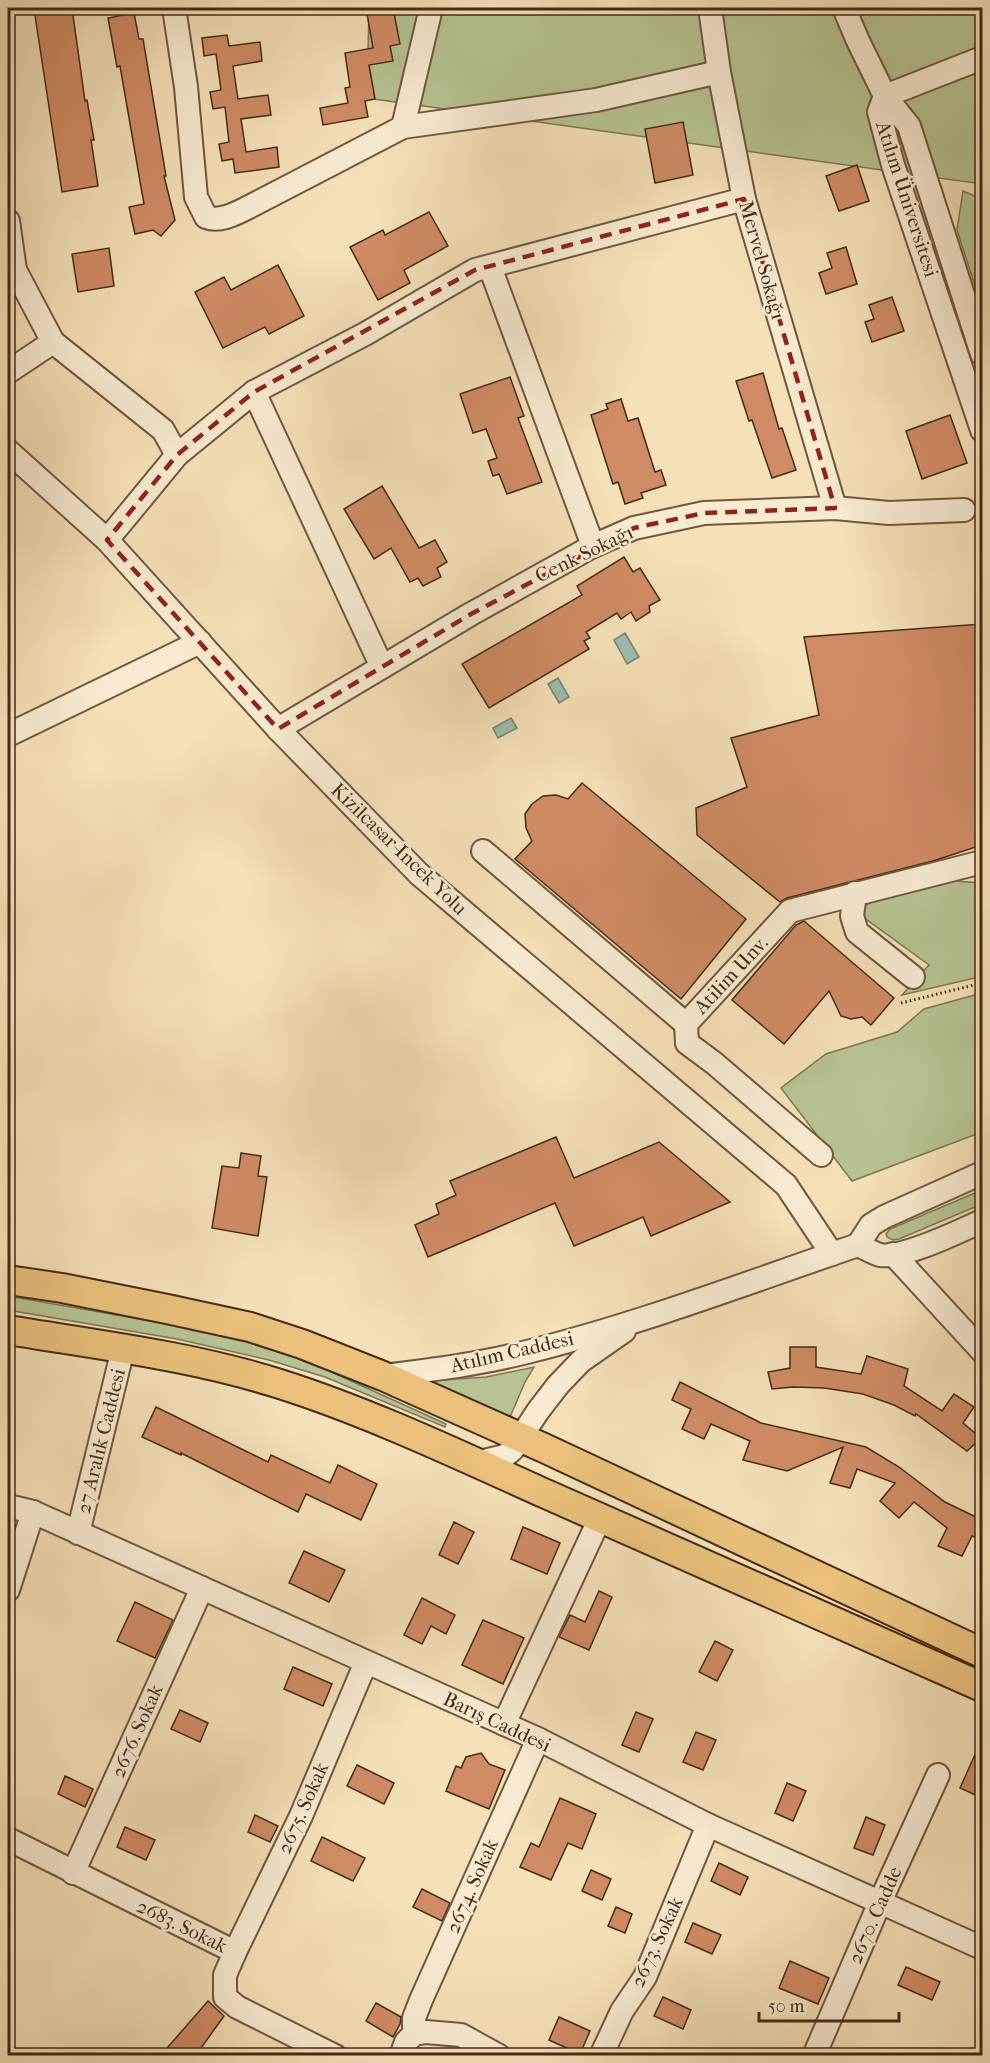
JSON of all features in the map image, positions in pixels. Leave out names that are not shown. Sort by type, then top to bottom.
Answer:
[{"type":"main road","points":[[8,1280],[62,1288],[250,1328],[302,1344],[383,1376],[520,1438],[982,1653]]},
{"type":"main road","points":[[8,1330],[191,1361],[280,1384],[379,1421],[982,1687]]},
{"type":"street","points":[[174,8],[186,87],[196,197],[206,217],[219,219],[245,209],[403,127],[596,100],[719,72]]},
{"type":"street","points":[[403,127],[431,8]]},
{"type":"street","name":"Mervel Sokağı","points":[[710,8],[719,72],[744,200],[835,508]]},
{"type":"street","points":[[844,8],[885,96],[982,58]]},
{"type":"street","name":"Atılım Üniversitesi","points":[[885,96],[909,126],[982,354]]},
{"type":"street","name":"Atılım Üniversitesi","points":[[885,96],[879,112],[893,165],[982,430]]},
{"type":"street","points":[[107,540],[177,455],[254,392],[365,334],[476,270],[744,200]]},
{"type":"street","points":[[8,221],[11,265],[53,342],[162,430],[177,455]]},
{"type":"street","points":[[489,267],[594,546]]},
{"type":"street","points":[[8,372],[53,342]]},
{"type":"street","points":[[254,392],[382,667]]},
{"type":"street","name":"Kizilcasar-Incek Yolu","points":[[8,451],[107,540],[278,729],[419,874],[786,1185],[832,1254]]},
{"type":"street","name":"Cenk Sokağı","points":[[278,729],[471,614],[594,546],[634,528],[704,513],[835,508],[889,513],[964,510]]},
{"type":"street","points":[[8,735],[200,642]]},
{"type":"street","points":[[483,852],[686,1024]]},
{"type":"street","name":"Atilim Unv.","points":[[821,1155],[714,1063],[687,1043],[686,1024],[790,911],[981,862]]},
{"type":"street","points":[[855,893],[852,916],[857,932],[913,977]]},
{"type":"street","points":[[982,1173],[884,1217],[872,1225],[858,1245],[880,1255],[893,1254],[937,1241],[982,1221]]},
{"type":"street","name":"Atılım Caddesi","points":[[383,1376],[469,1364],[527,1352],[640,1320],[858,1245]]},
{"type":"street","points":[[893,1254],[982,1351]]},
{"type":"street","name":"Atılım Caddesi","points":[[476,1463],[505,1456],[558,1384],[581,1361],[640,1320]]},
{"type":"street","name":"27 Aralık Caddesi","points":[[78,1533],[123,1349]]},
{"type":"street","name":"Barış Caddesi","points":[[8,1506],[33,1512],[538,1739],[708,1825],[982,1948]]},
{"type":"street","points":[[8,1590],[33,1512]]},
{"type":"street","points":[[504,1724],[600,1518]]},
{"type":"street","name":"2676. Sokak","points":[[73,1873],[202,1588]]},
{"type":"street","name":"2675. Sokak","points":[[235,1952],[301,1816],[366,1662]]},
{"type":"street","name":"2674. Sokak","points":[[414,2034],[414,2018],[421,2000],[538,1739]]},
{"type":"street","name":"2670. Cadde","points":[[814,2055],[938,1775]]},
{"type":"street","name":"2673. Sokak","points":[[601,2055],[622,2012],[645,1977],[708,1825]]},
{"type":"street","name":"2683. Sokak","points":[[8,1839],[235,1952],[225,1975],[225,1997],[237,2007],[335,2055]]},
{"type":"street","points":[[401,2055],[406,2042],[414,2034],[426,2031],[461,2035],[499,2055]]},
{"type":"path","points":[[901,1003],[982,983]]},
{"type":"highlighted area","points":[[744,199],[835,508],[704,513],[634,528],[471,614],[278,729],[107,540],[177,455],[254,392],[475,270]]},
{"type":"green space","points":[[369,8],[982,8],[982,184],[367,98]]},
{"type":"green space","points":[[963,191],[982,199],[982,292],[977,292],[957,230]]},
{"type":"green space","points":[[941,880],[982,883],[982,942],[975,978],[902,995],[929,965],[859,914],[872,899]]},
{"type":"green space","points":[[982,993],[982,1132],[852,1181],[781,1088],[826,1054],[897,1032],[924,1009]]},
{"type":"green space","points":[[982,1190],[982,1204],[899,1239],[893,1240],[887,1237],[886,1234],[890,1229]]},
{"type":"green space","points":[[8,1296],[208,1331],[316,1365],[446,1424],[445,1427],[325,1377],[269,1360],[177,1339],[8,1310]]},
{"type":"green space","points":[[534,1367],[510,1417],[427,1381],[486,1377]]},
{"type":"shaded area","points":[[625,633],[639,657],[627,664],[614,640]]},
{"type":"shaded area","points":[[558,678],[569,697],[559,703],[548,684]]},
{"type":"shaded area","points":[[511,718],[517,728],[498,738],[493,728]]},
{"type":"building","points":[[72,8],[85,101],[87,100],[94,140],[91,140],[98,186],[62,192],[34,9]]},
{"type":"building","points":[[366,8],[393,8],[400,44],[390,46],[393,61],[369,65],[375,99],[365,101],[368,117],[323,125],[320,108],[348,103],[345,88],[350,87],[345,53],[373,48]]},
{"type":"building","points":[[134,13],[139,39],[143,39],[166,176],[164,176],[175,220],[161,236],[153,230],[135,234],[129,207],[144,204],[120,66],[117,67],[108,18]]},
{"type":"building","points":[[227,35],[229,46],[260,42],[262,61],[233,66],[238,99],[268,95],[271,115],[241,119],[246,152],[277,147],[279,167],[235,173],[233,159],[222,161],[219,144],[229,142],[225,107],[213,109],[210,92],[221,90],[216,54],[204,56],[202,38]]},
{"type":"building","points":[[683,122],[693,175],[655,183],[645,129]]},
{"type":"building","points":[[857,165],[869,201],[839,211],[826,176]]},
{"type":"building","points":[[429,212],[448,246],[404,270],[410,283],[378,300],[350,247],[383,230],[385,235]]},
{"type":"building","points":[[846,247],[857,284],[826,294],[819,273],[832,268],[827,253]]},
{"type":"building","points":[[109,248],[114,286],[78,292],[72,254]]},
{"type":"building","points":[[278,265],[304,316],[269,334],[265,327],[223,348],[195,292],[224,277],[231,290]]},
{"type":"building","points":[[892,297],[904,331],[872,342],[865,322],[874,319],[869,305]]},
{"type":"building","points":[[763,373],[779,429],[782,428],[796,470],[772,478],[736,381]]},
{"type":"building","points":[[510,377],[524,416],[518,418],[542,482],[507,494],[499,474],[493,476],[488,461],[497,458],[486,429],[473,433],[460,394]]},
{"type":"building","points":[[621,399],[628,421],[638,418],[655,472],[661,470],[666,485],[641,493],[643,498],[625,504],[618,482],[613,484],[591,415],[608,409],[606,404]]},
{"type":"building","points":[[950,415],[967,463],[922,479],[906,431]]},
{"type":"building","points":[[382,486],[419,548],[435,540],[447,562],[437,568],[441,577],[423,586],[418,578],[410,582],[391,548],[374,559],[344,509]]},
{"type":"building","points":[[624,557],[633,572],[640,568],[660,600],[649,606],[650,612],[636,621],[631,612],[621,619],[617,613],[586,632],[590,638],[584,641],[589,649],[489,708],[462,664],[582,595],[577,586]]},
{"type":"building","points":[[982,624],[982,845],[933,861],[787,898],[780,902],[697,835],[696,808],[747,787],[731,738],[819,715],[804,637]]},
{"type":"building","points":[[582,783],[746,919],[681,999],[515,859],[532,841],[526,828],[525,814],[532,804],[543,796],[556,795],[568,799]]},
{"type":"building","points":[[804,921],[894,998],[871,1025],[862,1017],[851,1019],[841,1016],[829,991],[784,1044],[732,1000],[796,925]]},
{"type":"building","points":[[556,1137],[574,1178],[659,1142],[730,1202],[651,1236],[643,1217],[574,1246],[555,1203],[428,1257],[415,1225],[439,1214],[436,1204],[456,1195],[450,1181]]},
{"type":"building","points":[[241,1153],[261,1156],[258,1176],[267,1177],[258,1236],[212,1228],[222,1166],[239,1168]]},
{"type":"building","points":[[790,1347],[816,1347],[816,1367],[861,1374],[867,1356],[908,1369],[904,1386],[942,1411],[954,1394],[974,1407],[963,1423],[981,1438],[967,1451],[916,1414],[915,1416],[894,1405],[863,1394],[824,1388],[772,1389],[768,1372],[790,1368]]},
{"type":"building","points":[[680,1382],[761,1423],[866,1447],[899,1467],[945,1502],[982,1520],[982,1540],[972,1536],[962,1556],[938,1546],[947,1528],[914,1502],[899,1518],[880,1501],[895,1483],[857,1469],[850,1488],[830,1483],[843,1447],[787,1471],[743,1460],[750,1441],[711,1424],[704,1439],[682,1429],[691,1409],[672,1400]]},
{"type":"building","points":[[156,1407],[268,1462],[271,1455],[330,1483],[338,1465],[377,1484],[361,1520],[306,1494],[298,1512],[181,1453],[181,1455],[142,1437]]},
{"type":"building","points":[[454,1522],[474,1532],[458,1564],[439,1555]]},
{"type":"building","points":[[523,1527],[560,1543],[547,1574],[511,1559]]},
{"type":"building","points":[[304,1551],[345,1570],[329,1602],[289,1583]]},
{"type":"building","points":[[599,1591],[612,1597],[589,1650],[559,1637],[570,1615],[585,1622]]},
{"type":"building","points":[[422,1598],[455,1615],[446,1634],[431,1626],[422,1644],[404,1635]]},
{"type":"building","points":[[135,1602],[173,1620],[155,1658],[117,1641]]},
{"type":"building","points":[[483,1620],[524,1638],[503,1684],[462,1665]]},
{"type":"building","points":[[715,1641],[733,1650],[717,1681],[699,1672]]},
{"type":"building","points":[[293,1667],[332,1684],[323,1706],[284,1689]]},
{"type":"building","points":[[180,1710],[208,1723],[200,1742],[171,1729]]},
{"type":"building","points":[[636,1712],[653,1719],[639,1752],[622,1745]]},
{"type":"building","points":[[696,1732],[716,1740],[703,1770],[683,1762]]},
{"type":"building","points":[[982,1739],[982,1798],[960,1788]]},
{"type":"building","points":[[481,1753],[489,1764],[505,1770],[489,1809],[446,1791],[456,1766],[461,1768],[466,1757]]},
{"type":"building","points":[[357,1765],[394,1783],[384,1804],[347,1786]]},
{"type":"building","points":[[65,1776],[93,1789],[85,1807],[58,1794]]},
{"type":"building","points":[[787,1783],[806,1791],[793,1821],[775,1813]]},
{"type":"building","points":[[560,1798],[596,1814],[582,1849],[568,1843],[551,1880],[520,1867],[531,1843],[539,1847]]},
{"type":"building","points":[[255,1815],[278,1826],[270,1842],[248,1832]]},
{"type":"building","points":[[866,1817],[885,1825],[873,1855],[854,1848]]},
{"type":"building","points":[[125,1827],[155,1840],[146,1860],[117,1847]]},
{"type":"building","points":[[322,1837],[365,1858],[353,1881],[311,1861]]},
{"type":"building","points":[[719,1863],[748,1877],[740,1895],[711,1881]]},
{"type":"building","points":[[591,1870],[611,1879],[602,1900],[582,1891]]},
{"type":"building","points":[[422,1889],[450,1903],[442,1921],[413,1907]]},
{"type":"building","points":[[616,1907],[632,1914],[625,1933],[608,1926]]},
{"type":"building","points":[[693,1923],[721,1935],[712,1954],[685,1942]]},
{"type":"building","points":[[790,1961],[829,1978],[818,2004],[779,1988]]},
{"type":"building","points":[[906,1967],[940,1982],[932,2000],[898,1985]]},
{"type":"building","points":[[663,1997],[691,2010],[683,2029],[654,2016]]},
{"type":"building","points":[[208,2001],[224,2016],[196,2055],[161,2055]]},
{"type":"building","points":[[376,2003],[401,2017],[393,2037],[366,2021]]},
{"type":"building","points":[[559,2017],[590,2031],[580,2054],[549,2040]]}]
